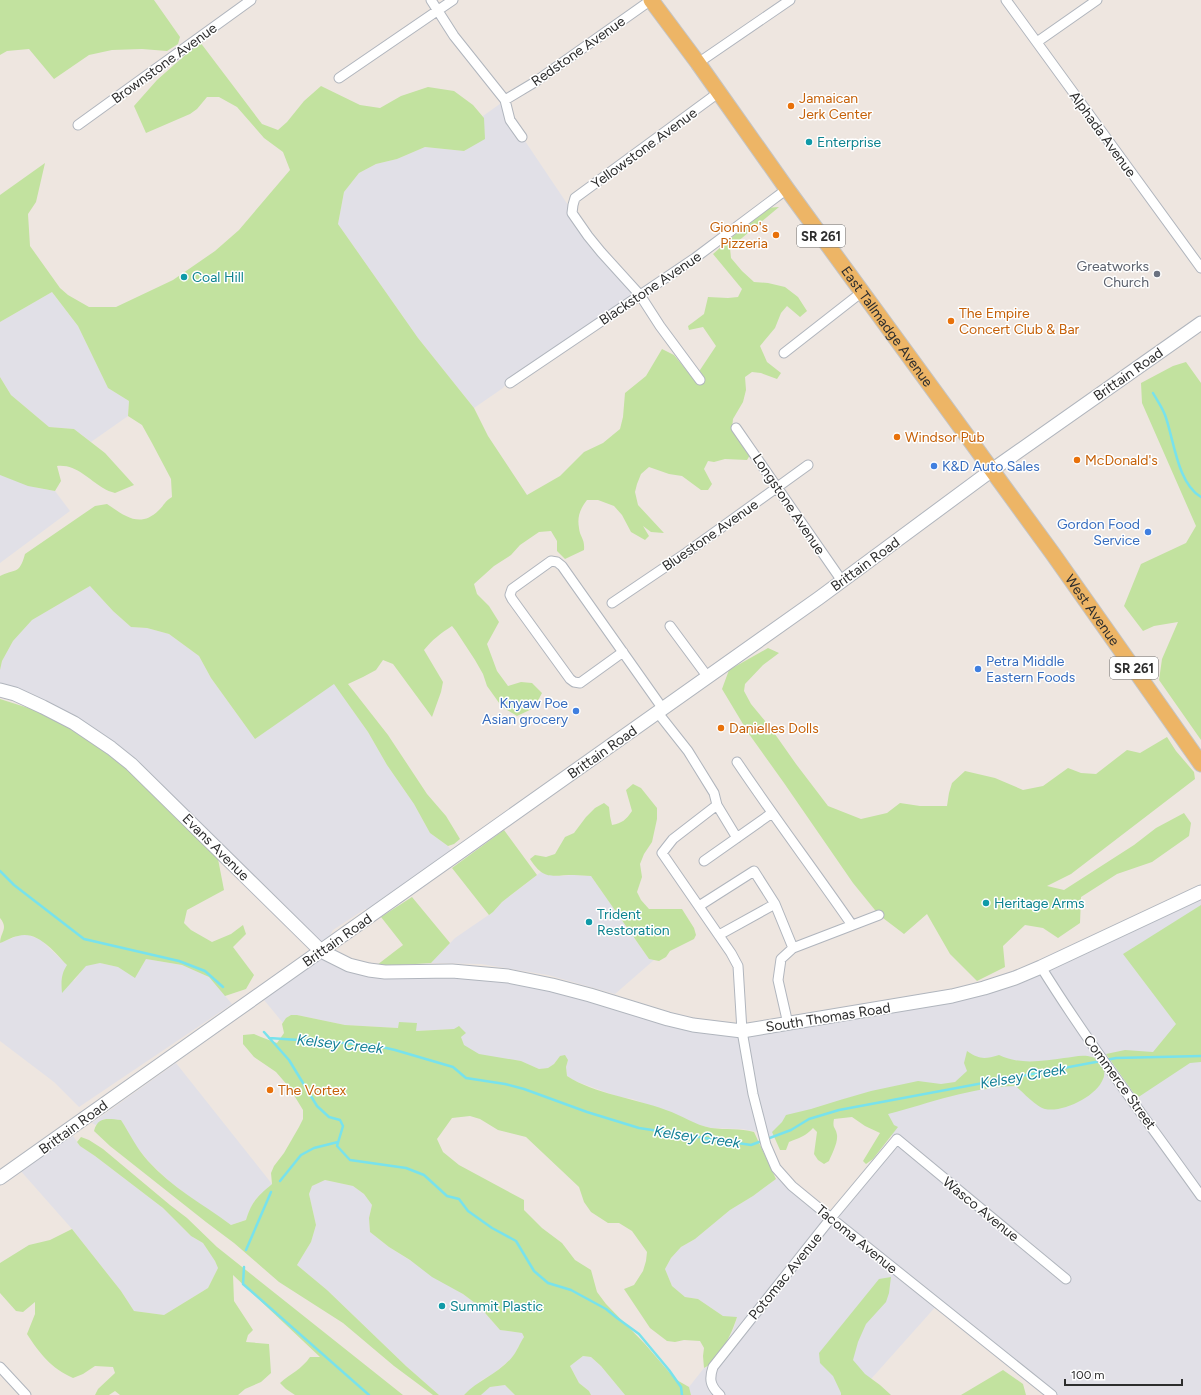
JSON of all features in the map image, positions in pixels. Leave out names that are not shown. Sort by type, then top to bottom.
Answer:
[{"type":"main road","name":"East Tallmadge Avenue","points":[[651,0],[698,63],[787,189],[1054,554]]},
{"type":"main road","name":"Brittain Road","points":[[0,1178],[660,711],[707,676],[742,653],[992,470],[1201,323]]},
{"type":"main road","name":"West Avenue","points":[[1054,554],[1201,764]]},
{"type":"main road","name":"Evans Avenue","points":[[0,690],[15,694],[62,716],[90,733],[126,760],[321,951],[349,965],[369,970],[385,972],[441,972]]},
{"type":"main road","name":"South Thomas Road","points":[[441,972],[492,974],[546,983],[668,1019],[693,1025],[742,1031],[952,996],[1007,980],[1041,967],[1201,892]]},
{"type":"street","name":"Brownstone Avenue","points":[[78,125],[251,0]]},
{"type":"street","points":[[431,0],[454,36],[504,100],[510,120],[522,136]]},
{"type":"street","points":[[339,78],[453,0]]},
{"type":"street","name":"Redstone Avenue","points":[[504,100],[535,82],[651,0]]},
{"type":"street","points":[[698,63],[790,0]]},
{"type":"street","name":"Alphada Avenue","points":[[1006,0],[1201,268]]},
{"type":"street","points":[[1036,42],[1097,0]]},
{"type":"street","name":"Yellowstone Avenue","points":[[640,295],[601,252],[572,213],[575,198],[718,93]]},
{"type":"street","name":"Blackstone Avenue","points":[[510,383],[695,258],[787,189]]},
{"type":"street","points":[[784,353],[862,292]]},
{"type":"street","points":[[640,295],[660,326],[700,380]]},
{"type":"street","name":"Longstone Avenue","points":[[736,428],[842,581]]},
{"type":"street","name":"Bluestone Avenue","points":[[612,603],[684,555],[808,464]]},
{"type":"street","points":[[623,652],[580,683],[574,682],[570,679],[512,599],[510,595],[512,589],[551,561],[557,562],[562,566],[623,652],[660,711],[688,751],[714,793],[717,805],[737,838]]},
{"type":"street","points":[[670,626],[707,676]]},
{"type":"street","points":[[736,762],[852,925]]},
{"type":"street","name":"Tacoma Avenue","points":[[717,805],[673,839],[662,853],[719,935],[738,966],[742,1031],[753,1094],[762,1132],[773,1162],[783,1177],[831,1218],[1052,1395]]},
{"type":"street","points":[[704,861],[772,813]]},
{"type":"street","points":[[698,906],[754,872],[775,904],[793,948]]},
{"type":"street","points":[[719,935],[775,904]]},
{"type":"street","points":[[788,1024],[778,980],[781,959],[793,948],[879,914]]},
{"type":"street","name":"Commerce Street","points":[[1041,967],[1098,1053],[1201,1196]]},
{"type":"street","name":"Potomac Avenue","points":[[720,1395],[710,1382],[710,1374],[713,1367],[831,1218],[897,1139]]},
{"type":"street","name":"Wasco Avenue","points":[[897,1139],[1066,1279]]},
{"type":"street","points":[[0,1367],[26,1395]]},
{"type":"shaded area","points":[[504,101],[523,138],[572,211],[638,295],[508,382],[503,388],[474,408],[418,338],[338,224],[344,192],[359,173],[376,164],[397,159],[425,147],[465,151],[484,119],[483,116]]},
{"type":"shaded area","points":[[52,292],[78,326],[108,388],[129,401],[128,416],[91,442],[74,429],[49,427],[11,395],[0,377],[0,322]]},
{"type":"shaded area","points":[[0,475],[38,488],[55,491],[70,511],[0,563]]},
{"type":"shaded area","points":[[90,586],[113,611],[131,627],[147,628],[169,634],[199,656],[211,678],[255,739],[334,683],[368,732],[387,765],[414,804],[430,833],[448,846],[455,856],[381,909],[365,909],[333,930],[321,951],[144,776],[0,690],[0,670],[2,661],[13,641],[32,620]]},
{"type":"shaded area","points":[[541,872],[559,876],[591,876],[649,959],[654,960],[615,994],[548,975],[481,964],[431,963],[455,938],[493,912],[502,902]]},
{"type":"shaded area","points":[[1201,894],[1201,1395],[1052,1395],[938,1304],[871,1379],[891,1395],[691,1395],[689,1387],[704,1368],[709,1366],[727,1342],[737,1318],[723,1316],[698,1299],[685,1297],[672,1286],[665,1269],[671,1258],[681,1247],[695,1239],[730,1210],[753,1196],[776,1179],[783,1177],[831,1218],[896,1139],[858,1106],[766,1139],[762,1133],[743,1129],[712,1128],[695,1124],[633,1099],[619,1097],[575,1081],[567,1076],[566,1067],[568,1060],[560,1056],[554,1064],[548,1068],[539,1069],[521,1061],[466,1054],[454,1029],[415,1031],[398,1028],[345,1025],[297,1015],[291,1015],[286,1018],[283,1023],[260,995],[321,951],[337,963],[492,974],[742,1031],[984,988]]},
{"type":"shaded area","points":[[26,934],[41,940],[67,965],[74,981],[86,965],[100,963],[118,967],[135,977],[146,959],[182,965],[209,977],[232,1004],[79,1107],[54,1082],[0,1041],[0,943]]},
{"type":"shaded area","points":[[176,1063],[272,1184],[255,1200],[246,1220],[231,1225],[195,1201],[169,1181],[149,1162],[136,1146],[121,1120],[104,1119],[96,1125],[92,1123]]},
{"type":"shaded area","points":[[73,1136],[80,1146],[163,1208],[191,1236],[203,1243],[218,1268],[208,1288],[164,1315],[134,1311],[121,1291],[72,1229],[19,1169]]},
{"type":"shaded area","points":[[325,1180],[353,1186],[364,1194],[372,1205],[369,1218],[370,1232],[389,1247],[463,1294],[479,1306],[500,1330],[522,1333],[524,1337],[513,1357],[464,1395],[439,1395],[406,1366],[327,1290],[297,1265],[311,1242],[316,1225],[309,1194],[312,1186]]},
{"type":"shaded area","points":[[583,1356],[591,1357],[601,1366],[625,1395],[591,1395],[589,1391],[579,1383],[570,1366]]},
{"type":"shaded area","points":[[505,1385],[515,1395],[481,1395],[490,1387]]},
{"type":"green space","points":[[0,0],[154,0],[180,37],[178,44],[167,51],[142,49],[112,50],[89,55],[54,79],[29,49],[7,51],[0,55]]},
{"type":"green space","points":[[200,42],[262,124],[278,130],[287,122],[304,101],[321,86],[360,105],[380,108],[401,96],[428,87],[454,91],[473,105],[484,118],[485,139],[464,151],[425,147],[397,159],[376,164],[359,173],[344,192],[338,224],[418,338],[474,408],[488,436],[527,495],[560,476],[584,452],[603,443],[620,429],[623,417],[625,393],[646,376],[662,349],[674,355],[693,378],[698,373],[716,346],[703,327],[689,330],[688,326],[704,314],[708,297],[738,297],[742,289],[713,254],[765,208],[779,207],[730,248],[731,258],[754,282],[768,283],[785,287],[798,297],[807,311],[800,317],[787,306],[781,313],[775,328],[760,346],[767,362],[781,373],[777,379],[761,373],[752,372],[745,377],[746,390],[743,402],[733,419],[732,428],[750,455],[747,460],[725,459],[714,462],[708,461],[704,469],[712,484],[708,490],[701,490],[682,476],[669,474],[649,467],[641,474],[635,492],[638,505],[664,533],[651,532],[643,526],[649,536],[645,540],[631,532],[622,515],[614,506],[598,500],[587,500],[581,510],[578,520],[584,543],[584,550],[565,559],[557,551],[557,541],[551,531],[539,532],[520,545],[511,555],[494,566],[474,584],[477,594],[489,606],[499,622],[487,644],[497,671],[508,686],[521,682],[532,683],[542,693],[534,708],[517,716],[502,707],[487,686],[483,674],[475,660],[452,626],[430,643],[424,650],[443,682],[432,717],[393,664],[383,660],[376,670],[348,684],[388,735],[427,794],[446,816],[460,839],[454,844],[448,846],[430,833],[414,804],[387,765],[368,732],[334,684],[255,739],[211,678],[199,656],[169,634],[147,628],[131,627],[113,611],[90,586],[32,620],[13,641],[2,661],[0,670],[0,576],[18,569],[21,566],[25,554],[95,506],[107,504],[126,516],[139,520],[152,516],[167,500],[172,497],[171,479],[152,443],[142,425],[128,416],[129,401],[108,388],[78,326],[52,292],[0,322],[0,195],[45,163],[36,202],[28,214],[30,246],[60,288],[68,295],[89,307],[116,307],[173,280],[215,251],[239,230],[290,170],[283,152],[264,138],[237,107],[219,97],[207,97],[197,109],[190,114],[146,133],[134,106],[157,80]]},
{"type":"green space","points":[[1186,362],[1201,383],[1201,740],[1159,680],[1162,659],[1178,622],[1154,626],[1143,631],[1124,606],[1141,564],[1186,543],[1196,526],[1142,403],[1141,383],[1173,366]]},
{"type":"green space","points":[[0,377],[11,395],[49,427],[74,429],[105,453],[134,485],[115,493],[104,489],[82,473],[70,467],[64,466],[57,466],[61,481],[55,491],[28,486],[0,475]]},
{"type":"green space","points":[[768,648],[779,653],[763,665],[745,684],[744,691],[751,704],[770,727],[828,806],[861,819],[887,813],[900,803],[920,806],[947,806],[952,783],[965,771],[995,778],[1023,790],[1043,786],[1068,768],[1081,773],[1096,774],[1127,750],[1140,753],[1167,737],[1176,751],[1194,772],[1195,779],[1071,874],[1047,886],[1064,890],[1134,845],[1156,828],[1184,813],[1191,823],[1189,836],[1152,862],[1117,874],[1081,897],[1080,923],[1058,938],[1043,928],[1025,925],[1003,946],[1005,967],[977,981],[950,954],[927,914],[904,934],[879,915],[853,883],[749,734],[722,689],[729,670]]},
{"type":"green space","points":[[0,699],[41,712],[79,731],[122,764],[206,844],[218,859],[224,890],[187,910],[184,923],[191,930],[212,942],[231,934],[243,925],[246,934],[233,947],[254,975],[246,989],[225,996],[209,977],[182,965],[146,959],[135,978],[118,967],[100,963],[86,966],[62,993],[62,978],[67,965],[46,944],[32,936],[25,935],[13,937],[0,943],[4,925],[0,918]]},
{"type":"green space","points":[[633,784],[641,788],[657,808],[657,819],[652,842],[644,854],[640,864],[642,877],[637,892],[641,900],[649,909],[682,909],[694,928],[696,935],[694,939],[670,951],[666,957],[659,961],[649,959],[591,876],[554,876],[544,874],[530,859],[535,855],[546,857],[555,854],[565,837],[574,833],[595,808],[604,803],[609,807],[612,825],[624,821],[632,811],[626,790]]},
{"type":"green space","points":[[504,830],[537,875],[502,902],[489,915],[452,868]]},
{"type":"green space","points":[[412,897],[450,943],[431,963],[385,966],[377,965],[403,945],[381,917]]},
{"type":"green space","points":[[1201,905],[1201,1062],[1190,1063],[1137,1098],[1106,1054],[1125,1050],[1153,1052],[1176,1024],[1123,954]]},
{"type":"green space","points":[[291,1015],[345,1025],[398,1028],[399,1022],[417,1023],[416,1031],[454,1029],[459,1026],[466,1033],[461,1037],[464,1045],[479,1054],[521,1061],[539,1069],[548,1068],[554,1064],[560,1056],[565,1055],[568,1060],[566,1067],[567,1076],[602,1092],[666,1110],[705,1127],[754,1132],[776,1179],[753,1196],[730,1210],[695,1239],[681,1247],[671,1258],[665,1269],[672,1286],[685,1297],[698,1299],[723,1316],[737,1317],[732,1331],[720,1353],[710,1365],[704,1368],[704,1348],[700,1341],[667,1341],[650,1328],[624,1289],[634,1285],[643,1271],[646,1261],[647,1252],[632,1231],[619,1223],[608,1223],[591,1212],[584,1202],[579,1187],[526,1137],[498,1130],[480,1119],[470,1116],[452,1118],[437,1139],[443,1152],[459,1165],[524,1200],[524,1210],[542,1228],[562,1243],[575,1260],[591,1270],[597,1292],[606,1304],[645,1344],[675,1379],[689,1387],[691,1395],[625,1395],[601,1366],[591,1357],[583,1356],[570,1366],[579,1383],[589,1391],[591,1395],[515,1395],[505,1385],[490,1387],[481,1395],[464,1395],[508,1362],[524,1337],[522,1333],[500,1330],[479,1306],[463,1294],[432,1277],[370,1232],[369,1218],[372,1205],[364,1194],[353,1186],[325,1180],[312,1186],[309,1194],[316,1225],[311,1242],[297,1265],[327,1290],[406,1366],[439,1395],[433,1395],[394,1366],[343,1323],[279,1282],[234,1243],[110,1146],[94,1131],[98,1123],[101,1121],[108,1119],[121,1120],[144,1156],[167,1179],[231,1225],[246,1220],[250,1208],[262,1192],[272,1184],[271,1173],[299,1127],[303,1119],[303,1110],[289,1087],[276,1072],[254,1057],[243,1044],[243,1035],[254,1034],[277,1043],[284,1033],[282,1024],[286,1018]]},
{"type":"green space","points":[[967,1051],[983,1058],[999,1055],[1023,1061],[1039,1061],[1089,1056],[1100,1062],[1104,1067],[1104,1076],[1100,1085],[1087,1097],[1070,1106],[1052,1110],[1042,1108],[1016,1086],[967,1092],[888,1114],[894,1125],[898,1127],[873,1159],[866,1164],[863,1161],[880,1133],[865,1126],[852,1117],[834,1119],[833,1125],[837,1132],[837,1141],[829,1161],[824,1164],[818,1160],[814,1154],[817,1132],[813,1128],[805,1135],[789,1142],[786,1150],[780,1150],[772,1132],[782,1122],[786,1115],[871,1091],[918,1081],[941,1084],[955,1082],[967,1071],[964,1063]]},
{"type":"green space","points":[[81,1137],[103,1149],[187,1218],[217,1247],[403,1395],[295,1395],[286,1389],[280,1383],[300,1368],[310,1357],[320,1357],[233,1275],[234,1301],[253,1330],[248,1335],[246,1342],[269,1344],[271,1373],[261,1382],[245,1389],[238,1395],[120,1395],[115,1391],[109,1395],[95,1395],[98,1389],[115,1373],[113,1367],[95,1366],[83,1374],[73,1378],[58,1370],[41,1354],[27,1334],[35,1314],[35,1302],[23,1312],[16,1311],[0,1293],[0,1263],[29,1245],[50,1240],[72,1229],[121,1291],[134,1311],[164,1315],[208,1288],[218,1268],[203,1243],[191,1236],[163,1208],[80,1146],[77,1142]]},
{"type":"green space","points":[[891,1277],[886,1302],[866,1324],[858,1342],[853,1360],[865,1374],[891,1395],[841,1395],[833,1376],[820,1363],[819,1353],[879,1279]]},
{"type":"green space","points":[[1003,1370],[1023,1384],[1026,1395],[961,1395]]},
{"type":"waterway","points":[[1153,393],[1165,415],[1181,471],[1193,490],[1201,497]]},
{"type":"waterway","name":"Kelsey Creek","points":[[0,871],[14,885],[84,939],[179,961],[205,971],[223,987]]},
{"type":"waterway","points":[[264,1032],[289,1060],[317,1106],[329,1117],[340,1120],[343,1126],[337,1146],[350,1160],[406,1168],[424,1175],[447,1196],[459,1199],[468,1211],[492,1228],[516,1241],[534,1271],[548,1283],[571,1290],[606,1309],[639,1334],[681,1387],[682,1395]]},
{"type":"waterway","name":"Kelsey Creek","points":[[269,1038],[373,1045],[453,1067],[466,1078],[505,1084],[524,1089],[587,1112],[639,1128],[751,1145],[791,1130],[809,1119],[839,1110],[1101,1061]]},
{"type":"waterway","name":"Kelsey Creek","points":[[1106,1060],[1116,1058],[1201,1056]]},
{"type":"waterway","points":[[280,1181],[301,1155],[314,1148],[338,1142]]},
{"type":"waterway","points":[[246,1250],[271,1192]]},
{"type":"waterway","points":[[244,1267],[243,1284],[369,1395]]},
{"type":"place","name":"Jamaican Jerk Center","points":[[791,106]]},
{"type":"place","name":"Enterprise","points":[[809,142]]},
{"type":"place","name":"Gionino's Pizzeria","points":[[776,235]]},
{"type":"place","name":"Greatworks Church","points":[[1157,274]]},
{"type":"place","name":"Coal Hill","points":[[184,277]]},
{"type":"place","name":"The Empire Concert Club & Bar","points":[[951,321]]},
{"type":"place","name":"Windsor Pub","points":[[897,437]]},
{"type":"place","name":"McDonald's","points":[[1077,460]]},
{"type":"place","name":"K&D Auto Sales","points":[[934,466]]},
{"type":"place","name":"Gordon Food Service","points":[[1148,532]]},
{"type":"place","name":"Petra Middle Eastern Foods","points":[[978,669]]},
{"type":"place","name":"Knyaw Poe Asian grocery","points":[[576,711]]},
{"type":"place","name":"Danielles Dolls","points":[[721,728]]},
{"type":"place","name":"Heritage Arms","points":[[986,903]]},
{"type":"place","name":"Trident Restoration","points":[[589,922]]},
{"type":"place","name":"The Vortex","points":[[270,1090]]},
{"type":"place","name":"Summit Plastic","points":[[442,1306]]}]
